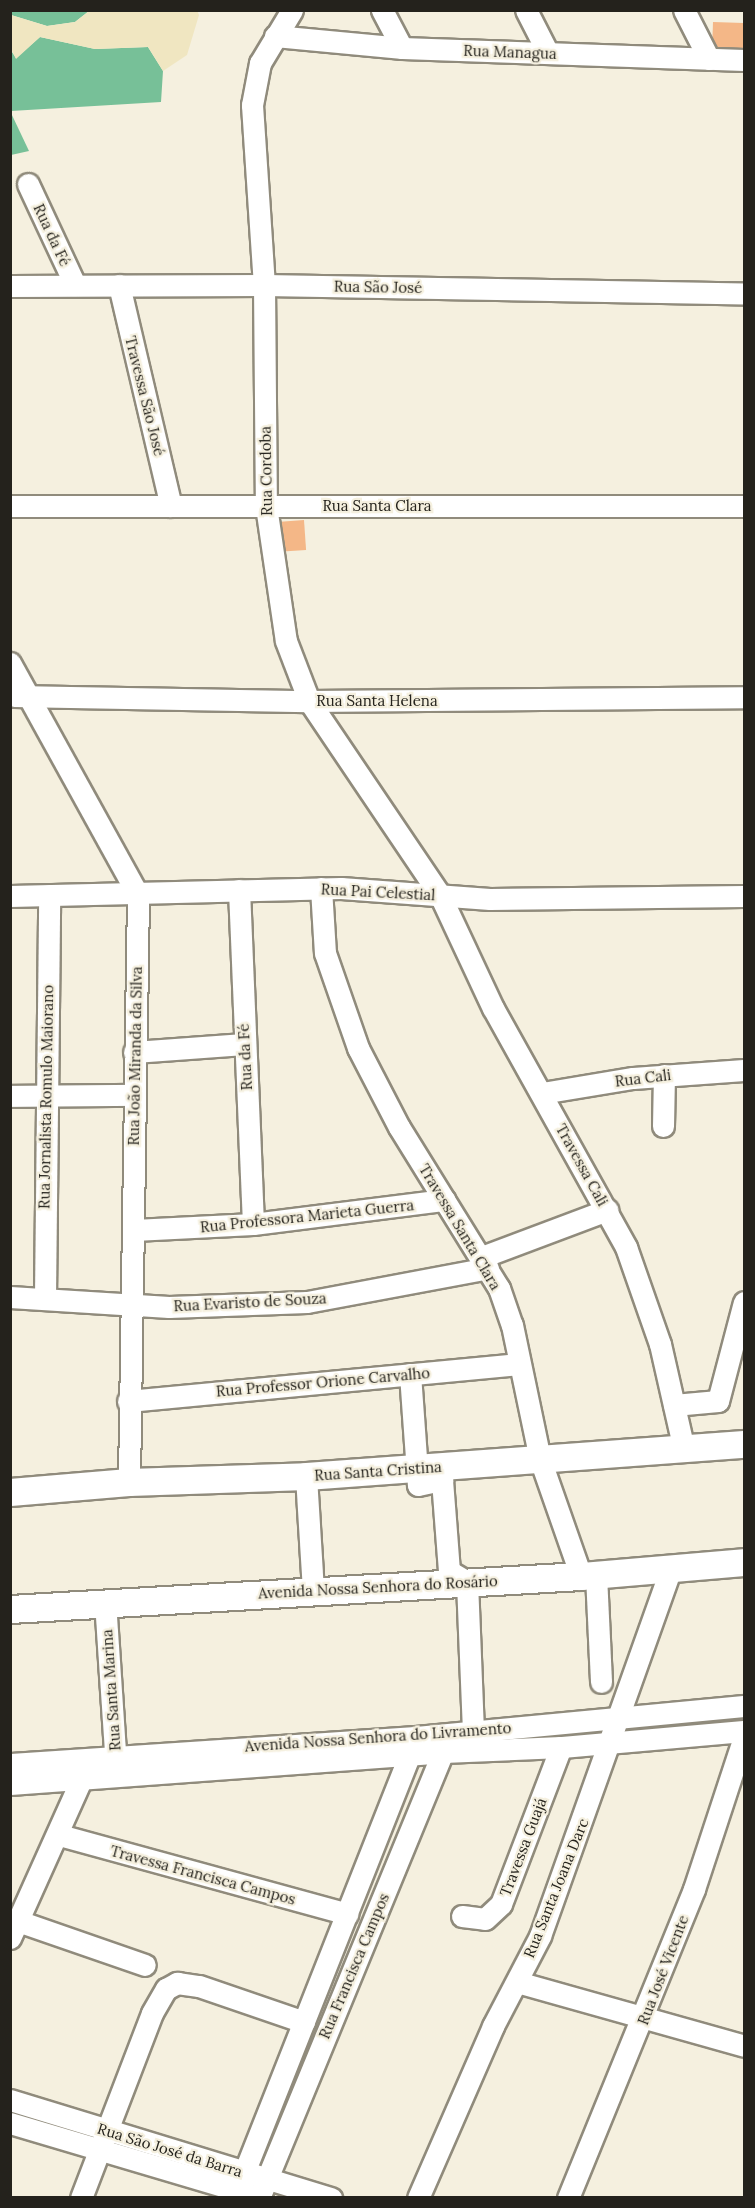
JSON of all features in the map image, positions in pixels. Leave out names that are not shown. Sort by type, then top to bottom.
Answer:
[{"type":"main road","name":"Rua Santa Cristina","points":[[10,1492],[129,1482],[306,1476],[744,1444]]},
{"type":"main road","name":"Avenida Nossa Senhora do Rosário","points":[[10,1609],[313,1589],[589,1575],[744,1562]]},
{"type":"street","name":"Rua Cordoba","points":[[292,10],[275,36],[256,76],[252,105],[264,285],[266,506],[286,641],[309,701],[440,895]]},
{"type":"street","points":[[382,10],[402,48]]},
{"type":"street","points":[[526,10],[548,53]]},
{"type":"street","points":[[684,10],[709,59]]},
{"type":"street","name":"Rua Managua","points":[[275,36],[402,48],[744,60]]},
{"type":"street","name":"Rua da Fé","points":[[28,184],[75,285]]},
{"type":"street","name":"Travessa São José","points":[[120,285],[171,506]]},
{"type":"street","name":"Rua São José","points":[[10,286],[264,285],[744,293]]},
{"type":"street","name":"Rua Santa Clara","points":[[10,506],[744,506]]},
{"type":"street","points":[[10,663],[18,696],[138,895]]},
{"type":"street","name":"Rua Santa Helena","points":[[18,696],[309,701],[744,697]]},
{"type":"street","name":"Rua Pai Celestial","points":[[10,896],[138,895],[321,888],[490,899],[744,896]]},
{"type":"street","name":"Travessa Santa Clara","points":[[321,888],[325,952],[358,1047],[399,1128],[499,1288],[512,1325],[540,1459],[589,1575],[601,1682]]},
{"type":"street","name":"Rua da Fé","points":[[238,890],[254,1224]]},
{"type":"street","name":"Rua Jornalista Romulo Maiorano","points":[[45,1298],[48,895]]},
{"type":"street","name":"Rua João Miranda da Silva","points":[[129,1482],[128,1401],[134,1230],[132,1095],[138,895]]},
{"type":"street","name":"Travessa Cali","points":[[440,895],[493,1008],[608,1210],[647,1304],[684,1450]]},
{"type":"street","points":[[134,1052],[244,1044]]},
{"type":"street","name":"Rua Cali","points":[[543,1093],[664,1075],[744,1070]]},
{"type":"street","points":[[663,1126],[664,1075]]},
{"type":"street","points":[[10,1096],[132,1095]]},
{"type":"street","name":"Rua Professora Marieta Guerra","points":[[134,1230],[254,1224],[444,1200]]},
{"type":"street","name":"Rua Evaristo de Souza","points":[[10,1297],[169,1307],[307,1302],[485,1263],[608,1210]]},
{"type":"street","points":[[674,1405],[718,1401],[744,1302]]},
{"type":"street","name":"Rua Professor Orione Carvalho","points":[[128,1401],[519,1364]]},
{"type":"street","points":[[410,1374],[418,1485],[442,1480],[449,1570],[466,1582],[473,1731]]},
{"type":"street","points":[[306,1476],[313,1589]]},
{"type":"street","name":"Rua Santa Joana Darc","points":[[418,2198],[559,1889],[671,1568]]},
{"type":"street","name":"Rua Santa Marina","points":[[105,1602],[117,1779]]},
{"type":"street","name":"Avenida Nossa Senhora do Livramento","points":[[446,1743],[473,1731],[744,1706]]},
{"type":"street","name":"Avenida Nossa Senhora do Livramento","points":[[10,1784],[117,1779],[446,1743],[561,1747],[744,1731]]},
{"type":"street","name":"Rua José Vicente","points":[[568,2198],[643,2021],[694,1889],[744,1737]]},
{"type":"street","name":"Rua Francisca Campos","points":[[261,2193],[446,1743]]},
{"type":"street","name":"Avenida Nossa Senhora do Livramento","points":[[10,1764],[116,1754],[413,1747]]},
{"type":"street","name":"Rua Francisca Campos","points":[[238,2187],[413,1747]]},
{"type":"street","name":"Travessa Guajá","points":[[462,1916],[485,1919],[501,1904],[561,1747]]},
{"type":"street","points":[[91,1758],[14,1930],[145,1965]]},
{"type":"street","name":"Travessa Francisca Campos","points":[[58,1835],[347,1914]]},
{"type":"street","points":[[517,1982],[643,2021],[744,2046]]},
{"type":"street","points":[[81,2198],[152,2013],[166,1989],[186,1983],[304,2022]]},
{"type":"street","name":"Rua São José da Barra","points":[[10,2100],[103,2141],[238,2187],[261,2193],[332,2198]]},
{"type":"street","name":"Rua São José da Barra","points":[[10,2123],[103,2141]]},
{"type":"green space","points":[[10,11],[89,11],[75,22],[47,26],[11,15]]},
{"type":"green space","points":[[40,37],[95,49],[148,47],[163,71],[161,102],[11,111],[10,49],[16,58]]},
{"type":"green space","points":[[11,113],[29,151],[11,155]]},
{"type":"sand","points":[[197,10],[199,15],[187,55],[163,71],[148,47],[95,49],[40,37],[16,59],[11,49],[11,15],[47,26],[75,22],[89,11]]},
{"type":"building","points":[[713,22],[744,23],[743,52],[712,51]]},
{"type":"building","points":[[304,520],[306,550],[279,552],[277,522]]}]
